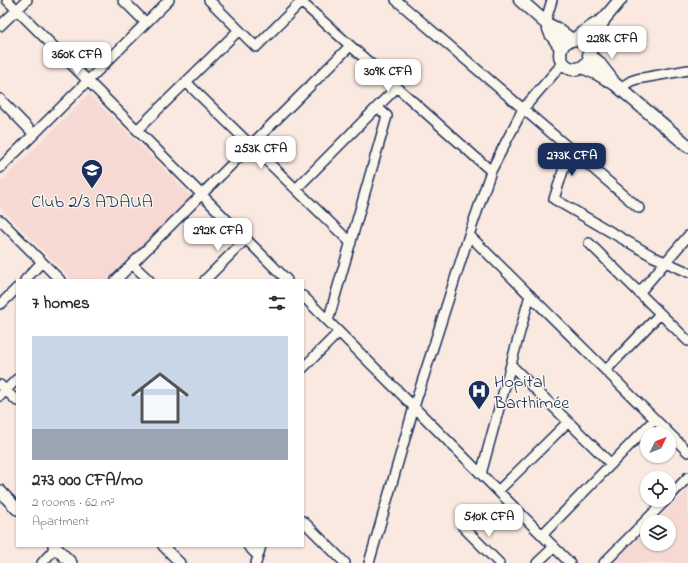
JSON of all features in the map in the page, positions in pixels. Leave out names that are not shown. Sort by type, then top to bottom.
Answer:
[{"type":"main road","points":[[520,0],[546,23],[573,40],[582,42],[618,86],[688,146]]},
{"type":"main road","points":[[582,67],[587,62],[589,52],[604,19],[620,0]]},
{"type":"main road","points":[[604,19],[573,40],[566,43],[561,48],[560,56],[563,63],[570,68],[582,67],[598,74],[618,86]]},
{"type":"main road","points":[[546,23],[551,34],[561,48]]},
{"type":"street","points":[[7,0],[286,279]]},
{"type":"street","points":[[0,26],[27,0]]},
{"type":"street","points":[[123,0],[146,23]]},
{"type":"street","points":[[0,168],[169,0]]},
{"type":"street","points":[[209,0],[256,47],[300,1],[491,171]]},
{"type":"street","points":[[396,0],[639,208]]},
{"type":"street","points":[[546,23],[552,0]]},
{"type":"street","points":[[137,130],[239,30]]},
{"type":"street","points":[[117,279],[350,46]]},
{"type":"street","points":[[369,563],[414,407],[491,171],[523,109],[563,63]]},
{"type":"street","points":[[618,86],[637,78],[688,70]]},
{"type":"street","points":[[186,82],[351,243]]},
{"type":"street","points":[[296,189],[397,87]]},
{"type":"street","points":[[0,100],[34,134]]},
{"type":"street","points":[[328,321],[387,116],[377,107]]},
{"type":"street","points":[[570,149],[554,199],[654,257],[688,272]]},
{"type":"street","points":[[0,220],[59,279]]},
{"type":"street","points":[[469,235],[688,452]]},
{"type":"street","points":[[639,293],[688,236]]},
{"type":"street","points":[[206,279],[246,239]]},
{"type":"street","points":[[589,243],[688,341]]},
{"type":"street","points":[[26,279],[42,262]]},
{"type":"street","points":[[132,264],[148,279]]},
{"type":"street","points":[[0,304],[16,289]]},
{"type":"street","points":[[481,474],[530,296]]},
{"type":"street","points":[[304,297],[570,563]]},
{"type":"street","points":[[606,370],[660,314]]},
{"type":"street","points":[[304,367],[339,332]]},
{"type":"street","points":[[511,365],[611,464]]},
{"type":"street","points":[[16,381],[2,391],[16,400]]},
{"type":"street","points":[[542,535],[655,419]]},
{"type":"street","points":[[498,491],[568,422]]},
{"type":"street","points":[[676,490],[688,477]]},
{"type":"street","points":[[0,491],[16,507]]},
{"type":"street","points":[[604,563],[659,507]]},
{"type":"street","points":[[304,523],[345,563]]},
{"type":"street","points":[[464,528],[499,563]]},
{"type":"street","points":[[164,547],[180,563]]},
{"type":"street","points":[[249,547],[257,559]]},
{"type":"street","points":[[257,559],[261,547]]},
{"type":"street","points":[[537,563],[554,547]]},
{"type":"street","points":[[42,563],[59,548],[71,563]]},
{"type":"shaded area","name":"Club 2/3 ADAUA","points":[[89,94],[192,197],[110,279],[71,279],[0,207],[0,183]]},
{"type":"shaded area","points":[[688,489],[688,563],[613,563],[640,537],[640,551],[676,551],[676,515],[662,515],[670,507],[676,507],[676,501]]},
{"type":"place","name":"Club 2/3 ADAUA","points":[[92,190]]},
{"type":"place","name":"Hopital Barthimée","points":[[479,410]]}]
